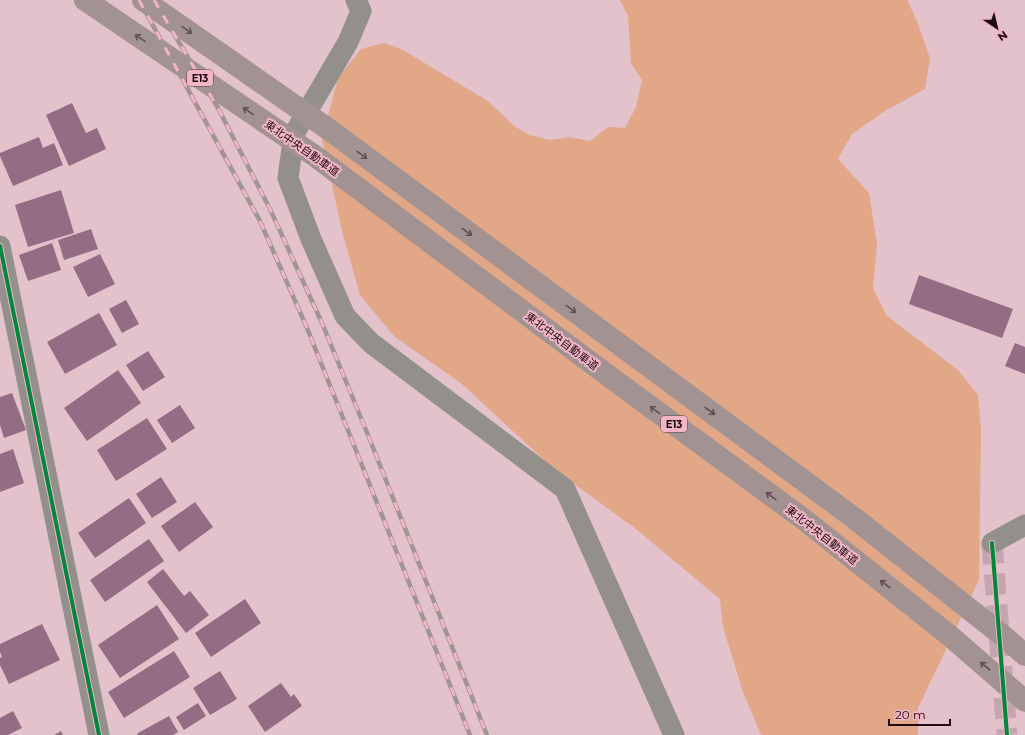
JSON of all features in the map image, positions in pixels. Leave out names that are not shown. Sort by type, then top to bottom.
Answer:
[{"type":"highway","name":"東北中央自動車道","points":[[85,0],[315,156],[614,380],[802,518],[950,636],[1025,701]]},
{"type":"highway","points":[[144,0],[331,132],[854,518],[1002,635],[1025,655]]},
{"type":"street","points":[[356,0],[361,11],[348,42],[294,134],[288,178],[311,239],[345,316],[371,343],[565,490],[674,735]]},
{"type":"street","points":[[0,246],[99,735]]},
{"type":"street","points":[[992,543],[1025,525]]},
{"type":"shaded area","points":[[620,0],[907,0],[917,21],[930,58],[925,89],[885,111],[852,134],[838,159],[869,193],[877,244],[873,288],[887,316],[958,370],[978,395],[981,430],[979,580],[918,708],[918,735],[761,735],[743,692],[723,627],[720,599],[636,529],[555,470],[462,384],[394,336],[360,295],[342,231],[322,139],[338,78],[361,49],[384,43],[401,49],[488,101],[514,126],[530,135],[550,140],[569,137],[590,141],[608,127],[625,128],[636,107],[642,80],[631,63],[628,16]]},
{"type":"building","points":[[72,103],[86,133],[97,128],[106,149],[69,166],[46,115]]},
{"type":"building","points":[[39,137],[43,148],[54,143],[63,165],[13,186],[0,153]]},
{"type":"building","points":[[61,190],[74,233],[28,247],[15,205]]},
{"type":"building","points":[[91,229],[98,249],[64,260],[58,240]]},
{"type":"building","points":[[52,243],[61,270],[28,281],[19,255]]},
{"type":"building","points":[[100,254],[115,284],[88,297],[73,267]]},
{"type":"building","points":[[919,275],[1013,309],[1002,338],[909,304]]},
{"type":"building","points":[[126,300],[139,324],[122,333],[109,309]]},
{"type":"building","points":[[99,313],[117,345],[65,374],[47,342]]},
{"type":"building","points":[[1015,343],[1025,347],[1025,374],[1005,366]]},
{"type":"building","points":[[148,351],[165,377],[143,391],[126,365]]},
{"type":"building","points":[[118,370],[141,403],[87,441],[64,408]]},
{"type":"building","points":[[12,393],[26,430],[4,438],[0,425],[0,397]]},
{"type":"building","points":[[180,405],[195,428],[172,443],[157,420]]},
{"type":"building","points":[[147,418],[167,449],[116,481],[97,450]]},
{"type":"building","points":[[13,449],[24,483],[0,492],[0,454]]},
{"type":"building","points":[[161,477],[177,502],[152,518],[136,494]]},
{"type":"building","points":[[129,498],[146,523],[95,558],[78,533]]},
{"type":"building","points":[[195,502],[213,527],[179,552],[161,526]]},
{"type":"building","points":[[149,539],[164,561],[105,602],[90,580]]},
{"type":"building","points":[[163,569],[184,596],[190,591],[209,615],[186,633],[147,582]]},
{"type":"building","points":[[245,599],[261,623],[211,657],[195,633]]},
{"type":"building","points":[[157,605],[179,639],[120,678],[98,645]]},
{"type":"building","points":[[42,624],[60,660],[9,684],[0,665],[0,658],[2,657],[0,652],[0,644]]},
{"type":"building","points":[[174,651],[190,677],[124,718],[108,692]]},
{"type":"building","points":[[220,671],[237,699],[210,715],[193,688]]},
{"type":"building","points":[[281,683],[291,697],[294,694],[302,706],[265,732],[248,706]]},
{"type":"building","points":[[198,703],[206,716],[184,730],[176,717]]},
{"type":"building","points":[[13,711],[22,728],[8,735],[0,735],[0,718]]},
{"type":"building","points":[[169,716],[178,732],[173,735],[137,735],[138,733]]},
{"type":"building","points":[[61,731],[63,735],[54,735]]},
{"type":"tunnel","points":[[992,543],[1007,735]]},
{"type":"railway","points":[[139,0],[260,221],[307,328],[470,735]]},
{"type":"railway","points":[[154,0],[218,108],[270,209],[322,323],[487,735]]},
{"type":"cycle path","points":[[0,246],[99,735]]},
{"type":"cycle path","points":[[992,543],[1007,735]]}]
